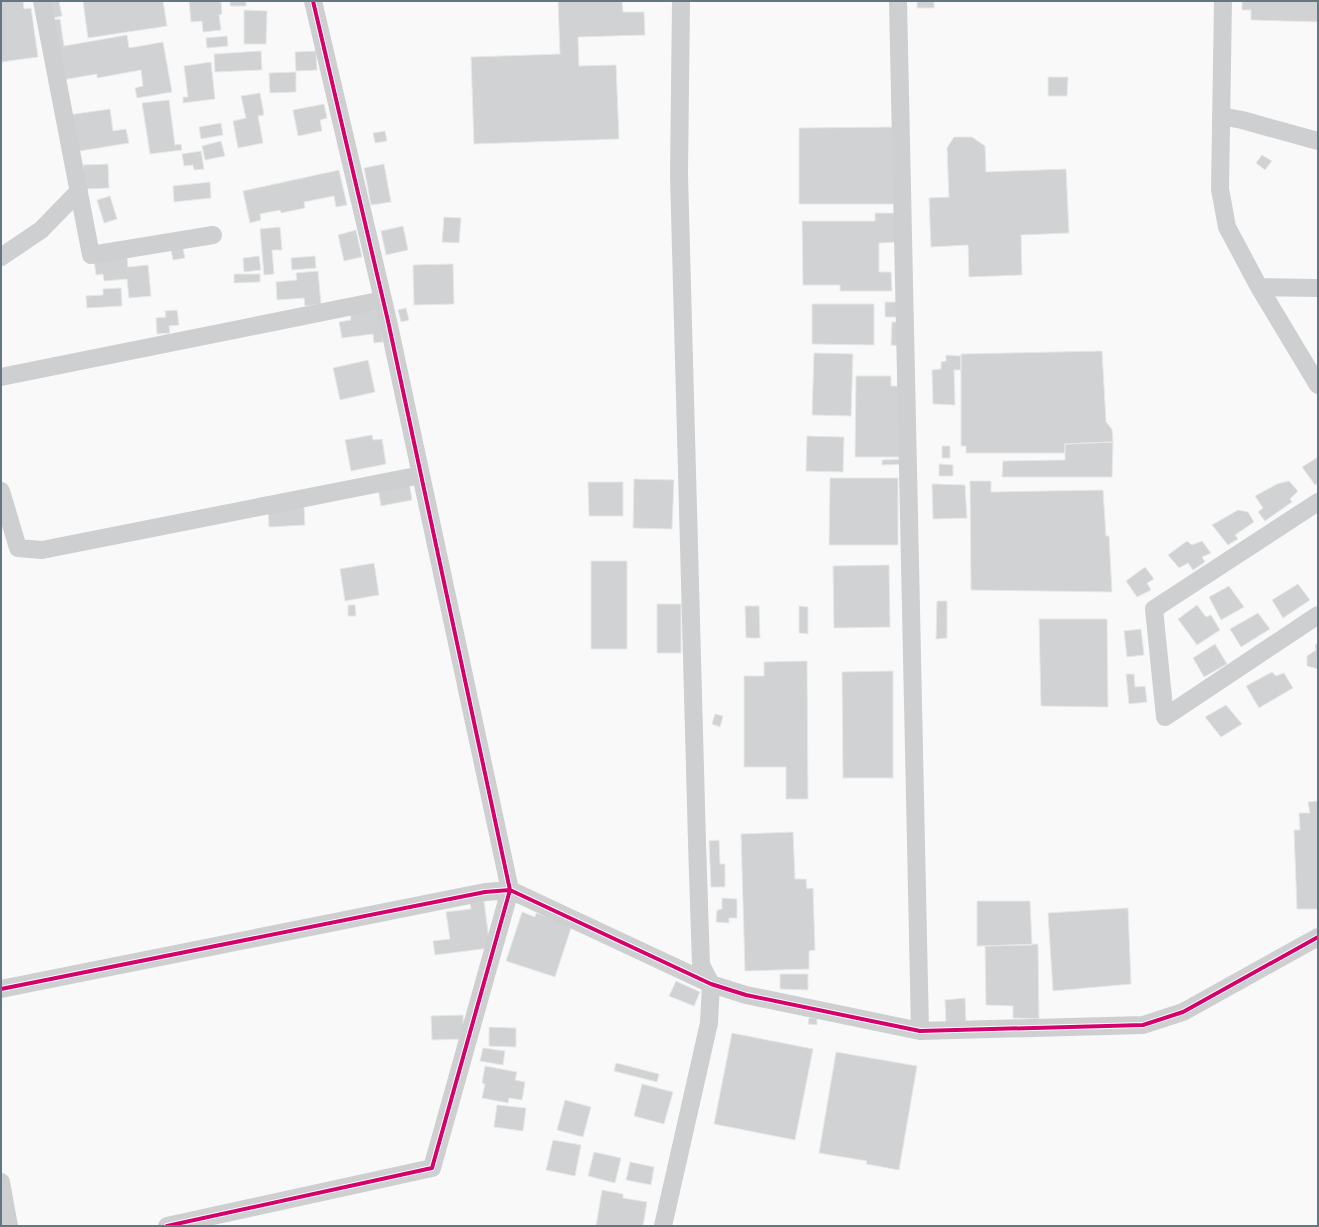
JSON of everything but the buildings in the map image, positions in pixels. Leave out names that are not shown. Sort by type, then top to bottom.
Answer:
[{"type":"street","points":[[42,1],[91,255],[213,235]]},
{"type":"street","points":[[167,1226],[432,1168],[510,890],[383,300],[313,1]]},
{"type":"street","points":[[663,1226],[709,1023],[712,984],[701,965],[697,843],[678,175],[681,1]]},
{"type":"street","points":[[898,1],[920,1031]]},
{"type":"street","points":[[1223,1],[1220,189],[1227,227],[1259,287],[1318,385]]},
{"type":"street","points":[[1221,116],[1242,120],[1318,141]]},
{"type":"street","points":[[1,257],[40,230],[79,191]]},
{"type":"street","points":[[1259,287],[1318,288]]},
{"type":"street","points":[[1,377],[383,300]]},
{"type":"street","points":[[1,491],[18,548],[42,550],[421,475]]},
{"type":"street","points":[[1318,502],[1154,609],[1165,717],[1318,615]]},
{"type":"street","points":[[1,989],[485,892],[510,890],[712,984],[746,995],[920,1031],[1143,1025],[1183,1012],[1289,955],[1318,937]]},
{"type":"street","points":[[1,1182],[10,1226]]},
{"type":"cycle path","points":[[167,1226],[432,1168],[510,890],[388,321],[313,1]]},
{"type":"cycle path","points":[[1,989],[485,892],[510,890],[711,984],[746,995],[920,1031],[1143,1025],[1183,1012],[1318,937]]}]
